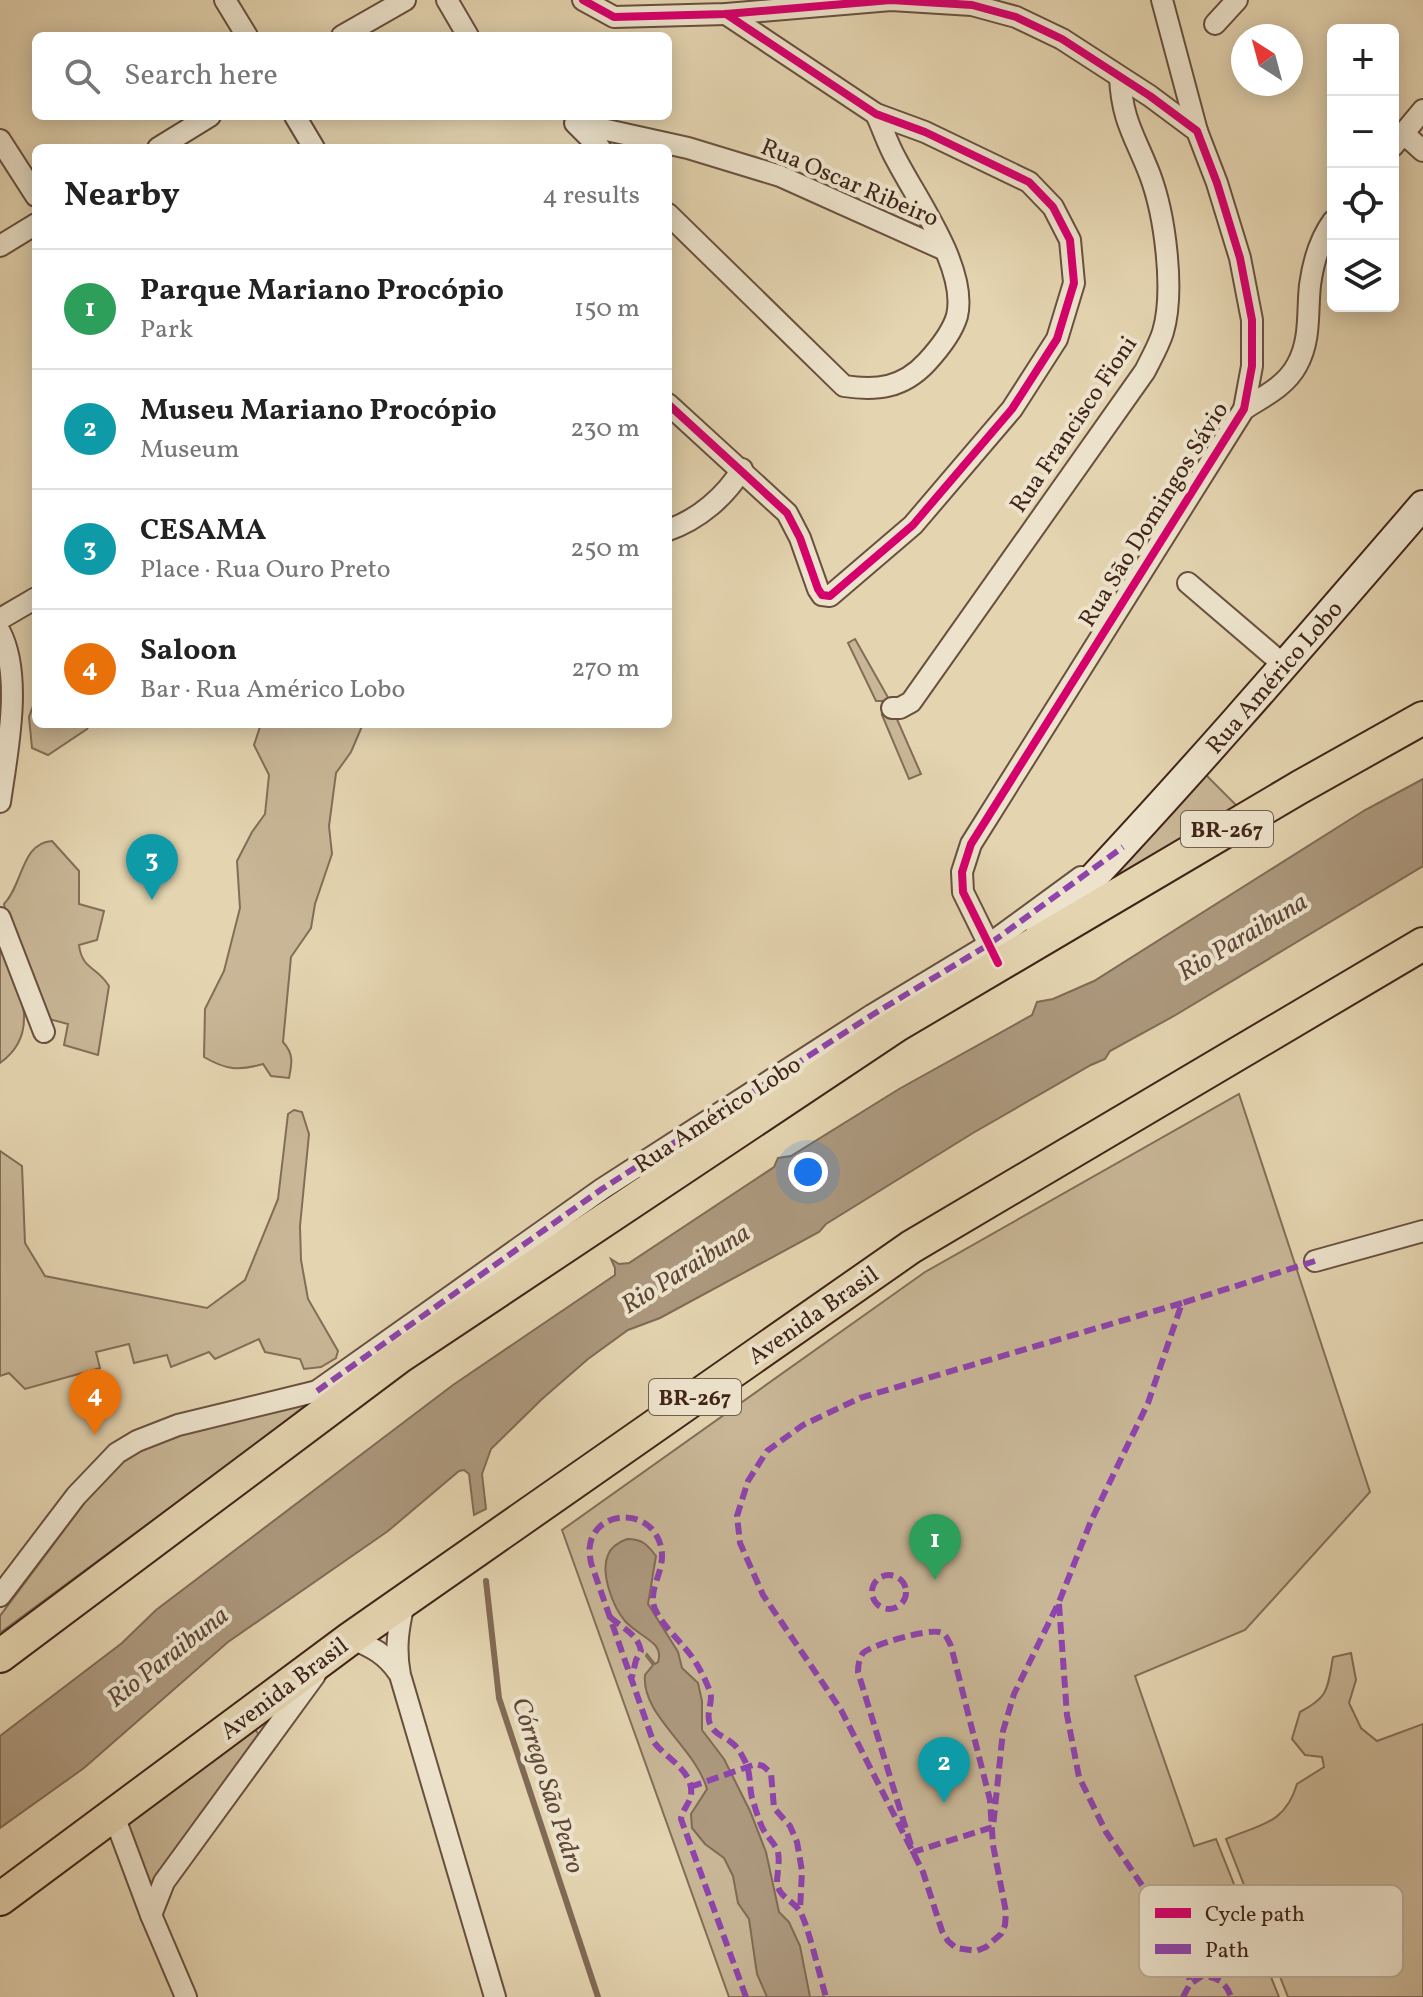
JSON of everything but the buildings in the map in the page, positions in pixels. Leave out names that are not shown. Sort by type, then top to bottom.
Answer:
[{"type":"highway","name":"BR-267","points":[[0,1656],[365,1381],[884,1033],[993,954],[1032,943],[1423,718]]},
{"type":"highway","name":"Avenida Brasil","points":[[0,1899],[342,1644],[911,1247],[1423,944]]},
{"type":"main road","name":"Rua Américo Lobo","points":[[1032,943],[1123,847],[1285,666],[1423,505]]},
{"type":"street","points":[[225,0],[245,32]]},
{"type":"street","points":[[349,32],[405,0]]},
{"type":"street","points":[[447,0],[466,32]]},
{"type":"street","points":[[583,0],[614,17],[726,14],[891,0],[972,5],[1016,17],[1062,39],[1197,131]]},
{"type":"street","name":"Rua São Domingos Sávio","points":[[993,954],[963,892],[962,872],[971,844],[1244,409],[1252,366],[1252,320],[1240,258],[1197,131],[1162,0]]},
{"type":"street","points":[[1215,24],[1237,0]]},
{"type":"street","points":[[672,408],[787,513],[800,538],[818,589],[822,595],[830,596],[913,525],[1012,409],[1057,339],[1074,283],[1070,240],[1053,207],[1029,182],[925,132],[876,114],[726,14]]},
{"type":"street","name":"Rua Francisco Fioni","points":[[892,708],[906,706],[920,690],[1145,371],[1163,332],[1170,288],[1160,215],[1151,177],[1127,124],[1121,103],[1120,77]]},
{"type":"street","points":[[1399,139],[1423,110]]},
{"type":"street","name":"Rua Oscar Ribeiro","points":[[876,114],[895,157],[945,250]]},
{"type":"street","points":[[164,144],[204,120]]},
{"type":"street","points":[[297,120],[312,144]]},
{"type":"street","name":"Rua Oscar Ribeiro","points":[[567,120],[671,144]]},
{"type":"street","name":"Rua Oscar Ribeiro","points":[[567,120],[595,144]]},
{"type":"street","points":[[0,140],[32,190]]},
{"type":"street","points":[[1399,140],[1423,151]]},
{"type":"street","name":"Rua Oscar Ribeiro","points":[[672,144],[780,176],[945,250]]},
{"type":"street","points":[[672,218],[844,386],[869,390],[895,384],[916,374],[940,347],[957,316],[957,284],[945,250]]},
{"type":"street","points":[[0,246],[32,226]]},
{"type":"street","points":[[1244,409],[1278,387],[1296,367],[1308,336],[1310,284],[1318,251],[1327,233]]},
{"type":"street","points":[[672,528],[694,517],[726,492],[742,469]]},
{"type":"street","points":[[1188,583],[1285,666]]},
{"type":"street","points":[[0,619],[32,600]]},
{"type":"street","points":[[0,632],[8,646],[12,681],[0,802]]},
{"type":"street","name":"Rua Américo Lobo","points":[[317,1391],[477,1276],[680,1137],[993,954],[1123,847]]},
{"type":"street","points":[[0,918],[44,1032]]},
{"type":"street","points":[[1315,1261],[1423,1231]]},
{"type":"street","name":"Rua Américo Lobo","points":[[0,1596],[76,1496],[117,1453],[137,1441],[178,1425],[365,1381]]},
{"type":"street","points":[[404,1603],[397,1634],[400,1675],[495,1997]]},
{"type":"street","points":[[151,1915],[164,1882],[342,1644],[377,1649],[389,1658],[400,1675]]},
{"type":"street","points":[[114,1816],[186,1997]]},
{"type":"shaded area","points":[[855,639],[890,701],[876,701],[848,643]]},
{"type":"shaded area","points":[[32,709],[32,728],[88,728],[48,755],[32,748],[29,717]]},
{"type":"shaded area","points":[[882,715],[896,717],[921,774],[909,779]]},
{"type":"shaded area","points":[[260,728],[361,728],[351,752],[336,773],[329,826],[332,854],[315,904],[311,928],[291,957],[283,1042],[291,1059],[289,1078],[271,1076],[263,1064],[233,1068],[204,1057],[205,1009],[224,971],[240,908],[237,861],[265,814],[269,775],[254,745]]},
{"type":"shaded area","points":[[1203,772],[1242,811],[1094,898]]},
{"type":"shaded area","points":[[52,841],[79,871],[79,904],[104,911],[97,940],[79,945],[83,959],[109,986],[98,1055],[64,1045],[68,1024],[45,1018],[7,925],[4,904],[28,857],[34,849]]},
{"type":"shaded area","points":[[0,941],[19,989],[24,1021],[14,1050],[0,1063]]},
{"type":"shaded area","points":[[1239,1094],[1370,1492],[1245,1630],[1135,1676],[1194,1846],[1216,1839],[1234,1885],[1139,1885],[1139,1977],[1271,1977],[1279,1997],[729,1997],[562,1530],[925,1272]]},
{"type":"shaded area","points":[[294,1110],[302,1112],[309,1134],[300,1226],[301,1260],[308,1299],[338,1351],[336,1358],[321,1367],[304,1369],[300,1359],[265,1352],[259,1339],[215,1359],[209,1352],[171,1367],[167,1355],[134,1363],[129,1344],[96,1352],[100,1368],[25,1389],[9,1373],[0,1376],[0,1151],[22,1166],[25,1243],[45,1276],[207,1308],[245,1280],[278,1199],[288,1114]]},
{"type":"shaded area","points":[[323,1395],[0,1633],[0,1616],[97,1486],[129,1455],[171,1435]]},
{"type":"shaded area","points":[[1351,1653],[1356,1680],[1349,1703],[1361,1728],[1377,1741],[1423,1724],[1423,1997],[1288,1997],[1280,1977],[1403,1977],[1403,1885],[1244,1885],[1226,1839],[1270,1821],[1286,1807],[1297,1784],[1324,1767],[1322,1757],[1305,1755],[1292,1739],[1300,1712],[1317,1701],[1326,1690],[1333,1657]]},
{"type":"shaded area","points":[[253,1727],[261,1737],[152,1887],[125,1821]]},
{"type":"water","name":"Rio Paraibuna","points":[[1423,779],[1423,866],[1174,1016],[1110,1051],[1105,1059],[973,1133],[826,1224],[819,1232],[660,1318],[628,1330],[588,1359],[491,1449],[482,1474],[486,1509],[474,1515],[469,1474],[459,1471],[388,1531],[228,1642],[84,1768],[0,1828],[0,1736],[122,1643],[156,1610],[453,1385],[615,1275],[611,1259],[619,1264],[629,1263],[774,1167],[778,1158],[791,1156],[899,1089],[1032,1015],[1037,1002],[1053,999],[1094,981],[1365,810]]},
{"type":"water","points":[[627,1539],[644,1543],[656,1556],[648,1604],[678,1652],[682,1668],[698,1683],[702,1701],[702,1730],[724,1759],[750,1811],[766,1852],[779,1912],[789,1922],[800,1946],[810,1997],[767,1997],[757,1974],[749,1919],[738,1903],[733,1876],[724,1858],[705,1844],[692,1828],[691,1814],[707,1789],[692,1759],[651,1704],[646,1690],[645,1675],[653,1665],[646,1656],[655,1664],[659,1658],[658,1649],[625,1621],[612,1599],[607,1580],[609,1552]]},
{"type":"waterway","name":"Córrego São Pedro","points":[[486,1581],[499,1698],[598,1997]]},
{"type":"marked path","points":[[317,1391],[602,1189],[872,1015],[988,945],[1123,847]]},
{"type":"marked path","points":[[1182,1303],[860,1398],[803,1425],[767,1451],[748,1481],[737,1516],[740,1543],[763,1595],[841,1710],[923,1872],[942,1931],[956,1948],[976,1951],[986,1947],[1001,1934],[1006,1912],[993,1845],[990,1800],[951,1646],[943,1634],[933,1632],[887,1642],[863,1653],[858,1672],[913,1852],[993,1827],[1003,1731],[1014,1694],[1059,1602],[1091,1521],[1148,1403],[1182,1303],[1315,1261]]},
{"type":"marked path","points":[[746,1997],[681,1819],[691,1795],[691,1786],[678,1765],[653,1741],[591,1563],[590,1547],[594,1535],[608,1521],[618,1518],[638,1520],[648,1525],[660,1544],[662,1555],[654,1591],[655,1609],[704,1678],[711,1693],[709,1719],[712,1728],[734,1745],[746,1763],[759,1820],[778,1852],[778,1888],[802,1916],[826,1997]]},
{"type":"marked path","points":[[889,1575],[901,1580],[906,1592],[901,1604],[889,1609],[877,1604],[872,1592],[877,1580],[889,1575]]},
{"type":"marked path","points":[[1059,1604],[1067,1715],[1079,1777],[1106,1832],[1142,1885]]},
{"type":"marked path","points":[[610,1617],[639,1645],[641,1651],[632,1677]]},
{"type":"marked path","points":[[690,1787],[756,1764],[771,1773],[774,1808],[790,1826],[797,1842],[802,1871],[800,1911]]},
{"type":"marked path","points":[[1189,1977],[1190,1984]]},
{"type":"marked path","points":[[1183,1997],[1190,1984],[1200,1977]]},
{"type":"marked path","points":[[1207,1977],[1220,1981],[1231,1997]]},
{"type":"cycle path","points":[[583,0],[614,17],[726,14],[891,0],[972,5],[1016,17],[1062,39],[1150,96],[1197,131],[1240,258],[1252,320],[1252,366],[1244,409],[971,844],[962,872],[963,892],[998,963]]},
{"type":"cycle path","points":[[672,408],[787,513],[800,538],[818,589],[822,595],[830,596],[913,525],[1012,409],[1057,339],[1074,283],[1070,240],[1053,207],[1029,182],[925,132],[876,114],[726,14]]},
{"type":"place","name":"CESAMA","points":[[152,900]]},
{"type":"place","name":"Saloon","points":[[95,1435]]},
{"type":"place","name":"Parque Mariano Procópio","points":[[935,1580]]},
{"type":"place","name":"Museu Mariano Procópio","points":[[944,1803]]}]
